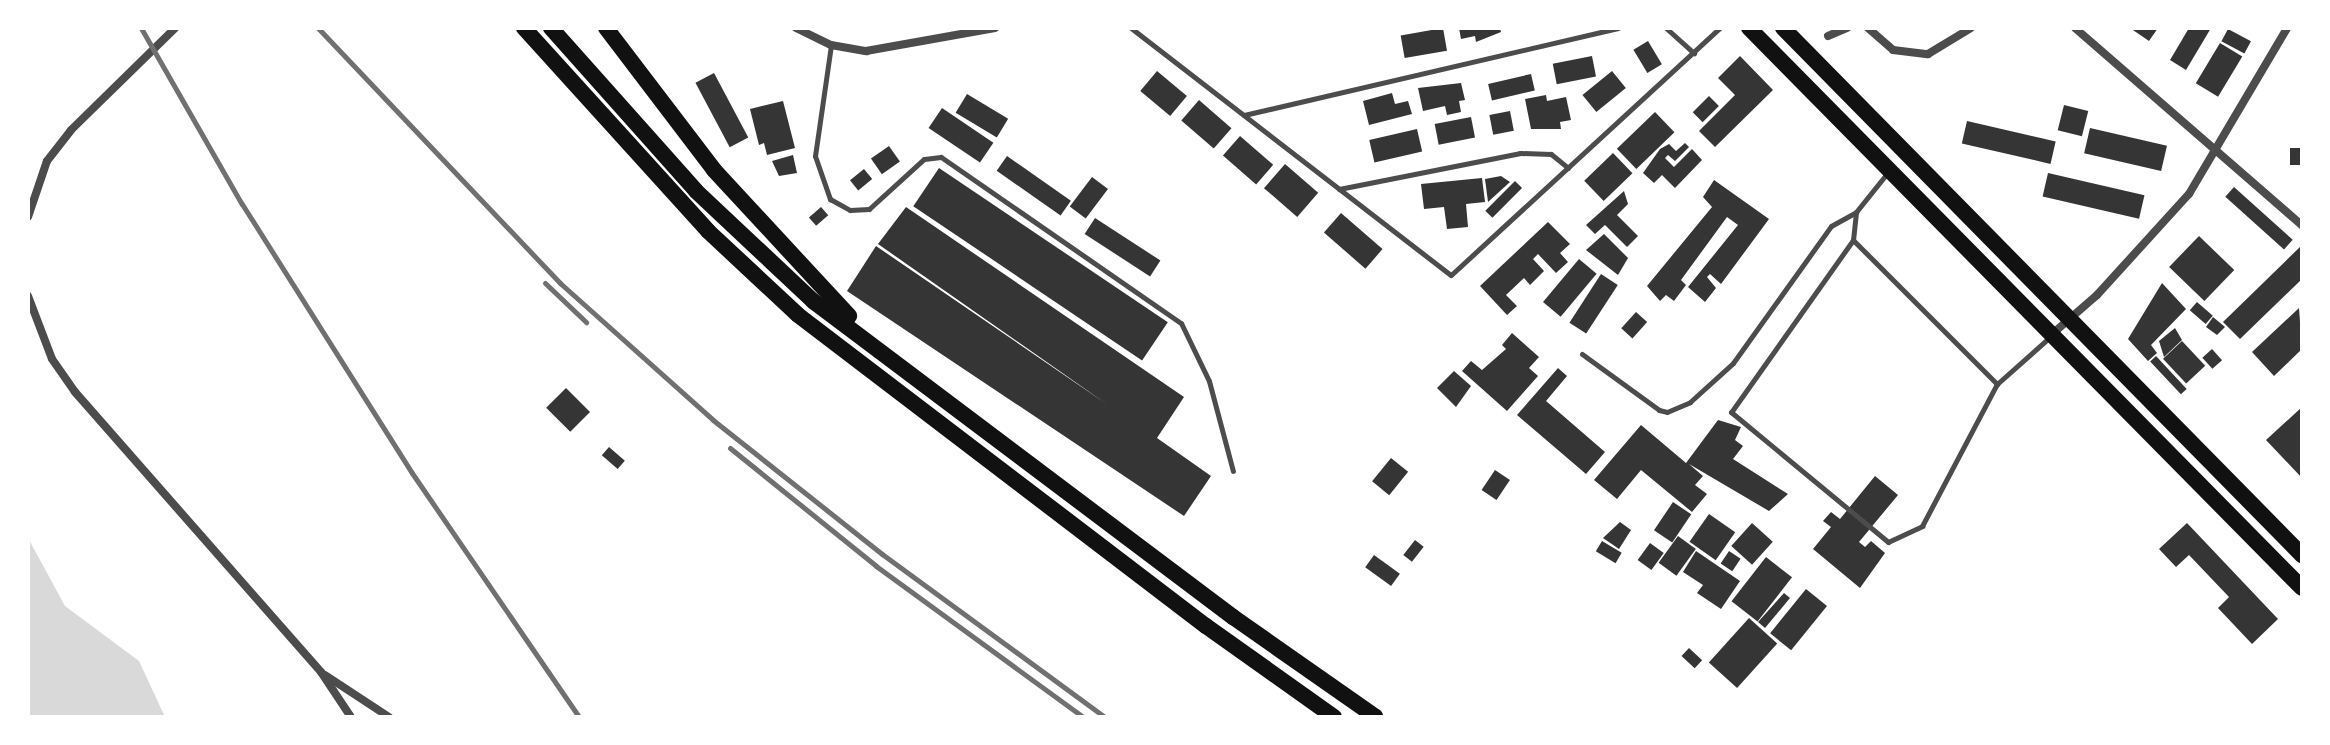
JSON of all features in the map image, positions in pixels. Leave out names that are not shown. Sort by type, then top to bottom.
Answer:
[{"type":"highway","points":[[524,28],[708,231],[798,315],[1193,617],[1334,717]]},
{"type":"highway","points":[[551,28],[696,191],[813,301],[1233,617],[1376,717]]},
{"type":"highway","points":[[606,28],[714,170],[814,284],[917,379]]},
{"type":"highway","points":[[1749,28],[2017,303],[2302,588]]},
{"type":"highway","points":[[1783,28],[2073,318],[2302,555]]},
{"type":"street","points":[[28,217],[47,161],[101,96],[175,28]]},
{"type":"street","points":[[796,28],[831,45],[888,49],[995,28]]},
{"type":"street","points":[[1828,36],[1847,28]]},
{"type":"street","points":[[1868,28],[1893,50],[1928,54],[1971,28]]},
{"type":"street","points":[[2075,28],[2302,225]]},
{"type":"street","points":[[2051,335],[2073,318],[2189,194],[2219,151],[2287,28]]},
{"type":"street","points":[[28,296],[52,359],[75,392],[321,672],[351,717]]},
{"type":"street","points":[[321,672],[389,717]]},
{"type":"lane","points":[[1131,28],[1451,275],[1461,272],[1720,28]]},
{"type":"lane","points":[[1244,115],[1618,28]]},
{"type":"lane","points":[[1666,28],[1694,53]]},
{"type":"lane","points":[[831,45],[815,142],[821,180],[830,199],[850,210],[869,209],[924,159],[941,157],[1181,323],[1209,381],[1233,471]]},
{"type":"lane","points":[[1338,189],[1520,153],[1551,154],[1568,168]]},
{"type":"lane","points":[[1582,354],[1659,410],[1674,410],[1733,363],[1831,226],[1856,212],[1888,171]]},
{"type":"lane","points":[[1856,212],[1853,240],[1733,405],[1735,419],[1888,542],[1901,540],[1922,526],[1943,493],[1997,384],[2051,335]]},
{"type":"lane","points":[[1853,240],[1997,384]]},
{"type":"shaded area","points":[[28,538],[65,606],[139,661],[165,717],[28,717]]},
{"type":"building","points":[[1443,28],[1447,51],[1405,58],[1401,35]]},
{"type":"building","points":[[1459,28],[1500,28],[1501,32],[1476,42],[1475,36],[1461,39]]},
{"type":"building","points":[[2130,28],[2158,28],[2149,41]]},
{"type":"building","points":[[2189,28],[2211,28],[2186,70],[2170,60]]},
{"type":"building","points":[[2228,29],[2251,41],[2244,54],[2221,41]]},
{"type":"building","points":[[1648,41],[1662,64],[1647,73],[1633,50]]},
{"type":"building","points":[[2220,43],[2242,56],[2218,97],[2196,83]]},
{"type":"building","points":[[1592,56],[1596,77],[1557,84],[1553,64]]},
{"type":"building","points":[[1740,56],[1773,90],[1715,147],[1699,131],[1735,95],[1718,78]]},
{"type":"building","points":[[1157,71],[1187,96],[1170,116],[1140,91]]},
{"type":"building","points":[[1612,71],[1626,88],[1596,112],[1582,95]]},
{"type":"building","points":[[714,73],[748,137],[730,147],[695,83]]},
{"type":"building","points":[[1531,74],[1535,91],[1492,100],[1488,84]]},
{"type":"building","points":[[1461,83],[1465,100],[1459,101],[1461,112],[1447,115],[1445,106],[1423,111],[1418,88]]},
{"type":"building","points":[[1392,93],[1395,104],[1408,101],[1412,114],[1369,125],[1363,101]]},
{"type":"building","points":[[967,94],[1008,119],[997,138],[956,113]]},
{"type":"building","points":[[1546,95],[1547,101],[1566,97],[1571,120],[1560,122],[1561,129],[1531,129],[1525,99]]},
{"type":"building","points":[[1709,96],[1719,106],[1703,122],[1693,112]]},
{"type":"building","points":[[1199,100],[1231,128],[1214,149],[1181,120]]},
{"type":"building","points":[[783,101],[795,148],[767,155],[764,143],[759,145],[750,109]]},
{"type":"building","points":[[2064,105],[2088,111],[2082,136],[2058,130]]},
{"type":"building","points":[[942,108],[993,143],[980,163],[929,128]]},
{"type":"building","points":[[1510,111],[1514,131],[1493,135],[1489,115]]},
{"type":"building","points":[[1655,112],[1674,132],[1636,169],[1617,149]]},
{"type":"building","points":[[1471,117],[1475,138],[1439,145],[1435,124]]},
{"type":"building","points":[[1967,121],[2056,141],[2050,164],[1962,143]]},
{"type":"building","points":[[2090,128],[2167,146],[2161,171],[2084,153]]},
{"type":"building","points":[[1417,129],[1422,151],[1374,162],[1369,140]]},
{"type":"building","points":[[1240,136],[1273,165],[1256,184],[1223,156]]},
{"type":"building","points":[[1685,143],[1689,147],[1675,161],[1668,155],[1665,158],[1674,167],[1692,149],[1702,160],[1675,188],[1662,175],[1654,183],[1643,173],[1660,149],[1669,144],[1676,151]]},
{"type":"building","points":[[889,146],[900,162],[882,174],[871,159]]},
{"type":"building","points":[[2290,148],[2302,148],[2302,165],[2290,165]]},
{"type":"building","points":[[1613,153],[1632,173],[1604,201],[1584,181]]},
{"type":"building","points":[[793,155],[797,173],[779,176],[772,161]]},
{"type":"building","points":[[1007,156],[1071,201],[1061,215],[997,171]]},
{"type":"building","points":[[1285,164],[1318,193],[1297,217],[1264,188]]},
{"type":"building","points":[[939,168],[1168,322],[1142,360],[913,206]]},
{"type":"building","points":[[864,169],[872,179],[858,190],[850,180]]},
{"type":"building","points":[[2048,173],[2144,195],[2139,219],[2043,196]]},
{"type":"building","points":[[1501,176],[1510,182],[1488,202],[1485,179]]},
{"type":"building","points":[[1092,177],[1108,189],[1086,219],[1070,207]]},
{"type":"building","points":[[1482,178],[1485,202],[1466,204],[1468,227],[1447,229],[1444,207],[1424,209],[1421,184]]},
{"type":"building","points":[[1714,180],[1769,219],[1721,284],[1710,274],[1707,277],[1716,288],[1705,302],[1688,287],[1738,225],[1727,217],[1681,280],[1686,285],[1674,301],[1666,295],[1660,301],[1647,286],[1712,207],[1703,197]]},
{"type":"building","points":[[1515,181],[1522,188],[1492,218],[1485,211]]},
{"type":"building","points":[[2234,187],[2293,240],[2284,250],[2225,197]]},
{"type":"building","points":[[1624,191],[1628,204],[1617,215],[1638,236],[1627,247],[1605,225],[1595,234],[1586,225]]},
{"type":"building","points":[[821,207],[828,215],[816,226],[809,217]]},
{"type":"building","points":[[906,207],[1184,397],[1157,438],[1211,476],[1184,516],[847,291],[876,246],[1108,405],[878,244]]},
{"type":"building","points":[[1341,213],[1383,249],[1365,269],[1324,233]]},
{"type":"building","points":[[1095,218],[1160,260],[1150,276],[1085,234]]},
{"type":"building","points":[[1548,222],[1570,244],[1560,253],[1568,262],[1556,273],[1538,254],[1533,259],[1544,271],[1530,285],[1524,278],[1506,295],[1517,306],[1507,315],[1480,286]]},
{"type":"building","points":[[1604,234],[1628,258],[1618,275],[1586,250]]},
{"type":"building","points":[[2199,236],[2234,270],[2204,301],[2169,267]]},
{"type":"building","points":[[2302,245],[2302,279],[2240,339],[2223,322]]},
{"type":"building","points":[[1579,259],[1597,274],[1561,317],[1543,302]]},
{"type":"building","points":[[1601,274],[1618,285],[1586,334],[1569,323]]},
{"type":"building","points":[[2162,283],[2186,309],[2151,345],[2157,353],[2148,361],[2128,339]]},
{"type":"building","points":[[2197,302],[2213,316],[2206,324],[2190,310]]},
{"type":"building","points":[[2299,308],[2302,349],[2274,376],[2252,352]]},
{"type":"building","points":[[1636,312],[1647,322],[1632,338],[1621,328]]},
{"type":"building","points":[[2213,317],[2225,327],[2217,335],[2206,327]]},
{"type":"building","points":[[2175,328],[2182,340],[2164,357],[2159,341]]},
{"type":"building","points":[[1512,333],[1539,357],[1529,368],[1538,376],[1507,411],[1462,371],[1471,361],[1482,370],[1506,349],[1502,345]]},
{"type":"building","points":[[2182,341],[2205,366],[2186,384],[2163,359]]},
{"type":"building","points":[[2212,349],[2222,360],[2212,369],[2202,358]]},
{"type":"building","points":[[2156,356],[2187,389],[2181,394],[2150,361]]},
{"type":"building","points":[[1558,368],[1567,376],[1546,401],[1605,452],[1586,474],[1517,415]]},
{"type":"building","points":[[1454,371],[1471,386],[1456,407],[1437,388]]},
{"type":"building","points":[[566,388],[590,412],[570,432],[546,408]]},
{"type":"building","points":[[2302,407],[2302,478],[2266,440]]},
{"type":"building","points":[[1718,420],[1741,427],[1735,440],[1743,446],[1733,459],[1788,494],[1769,511],[1689,464],[1703,476],[1695,485],[1707,494],[1692,512],[1641,470],[1617,499],[1594,480],[1641,425],[1686,463]]},
{"type":"building","points":[[609,447],[625,461],[618,469],[602,455]]},
{"type":"building","points":[[1391,458],[1408,472],[1389,495],[1372,481]]},
{"type":"building","points":[[1495,470],[1510,480],[1497,500],[1482,490]]},
{"type":"building","points":[[1875,476],[1898,495],[1859,542],[1865,547],[1871,541],[1885,553],[1860,588],[1813,549],[1831,527],[1823,521],[1831,512],[1840,519]]},
{"type":"building","points":[[1673,502],[1691,514],[1672,542],[1654,530]]},
{"type":"building","points":[[1709,514],[1735,532],[1716,560],[1689,542]]},
{"type":"building","points":[[1620,522],[1631,530],[1619,549],[1603,538]]},
{"type":"building","points":[[1752,523],[1773,542],[1752,565],[1731,546]]},
{"type":"building","points":[[2187,523],[2278,619],[2252,644],[2218,608],[2229,597],[2189,555],[2176,567],[2159,549]]},
{"type":"building","points":[[1678,536],[1696,549],[1676,576],[1659,563]]},
{"type":"building","points":[[1415,540],[1424,547],[1412,562],[1403,555]]},
{"type":"building","points":[[1602,541],[1622,553],[1616,563],[1596,551]]},
{"type":"building","points":[[1650,543],[1664,553],[1651,570],[1638,560]]},
{"type":"building","points":[[1696,551],[1740,581],[1721,609],[1697,593],[1703,585],[1683,572]]},
{"type":"building","points":[[1729,551],[1741,559],[1732,571],[1721,563]]},
{"type":"building","points":[[1374,555],[1400,574],[1391,586],[1365,567]]},
{"type":"building","points":[[1766,557],[1792,577],[1758,621],[1732,601]]},
{"type":"building","points":[[1806,589],[1827,606],[1791,650],[1770,633]]},
{"type":"building","points":[[1784,593],[1790,598],[1765,628],[1758,622]]},
{"type":"building","points":[[1749,618],[1777,643],[1737,688],[1709,663]]},
{"type":"building","points":[[1689,648],[1702,660],[1695,668],[1681,656]]},
{"type":"railway","points":[[141,28],[242,204],[412,473],[579,717]]},
{"type":"railway","points":[[318,28],[560,283],[713,420],[882,554],[1105,717]]},
{"type":"railway","points":[[545,283],[586,322]]},
{"type":"railway","points":[[730,448],[876,566],[1083,717]]}]
